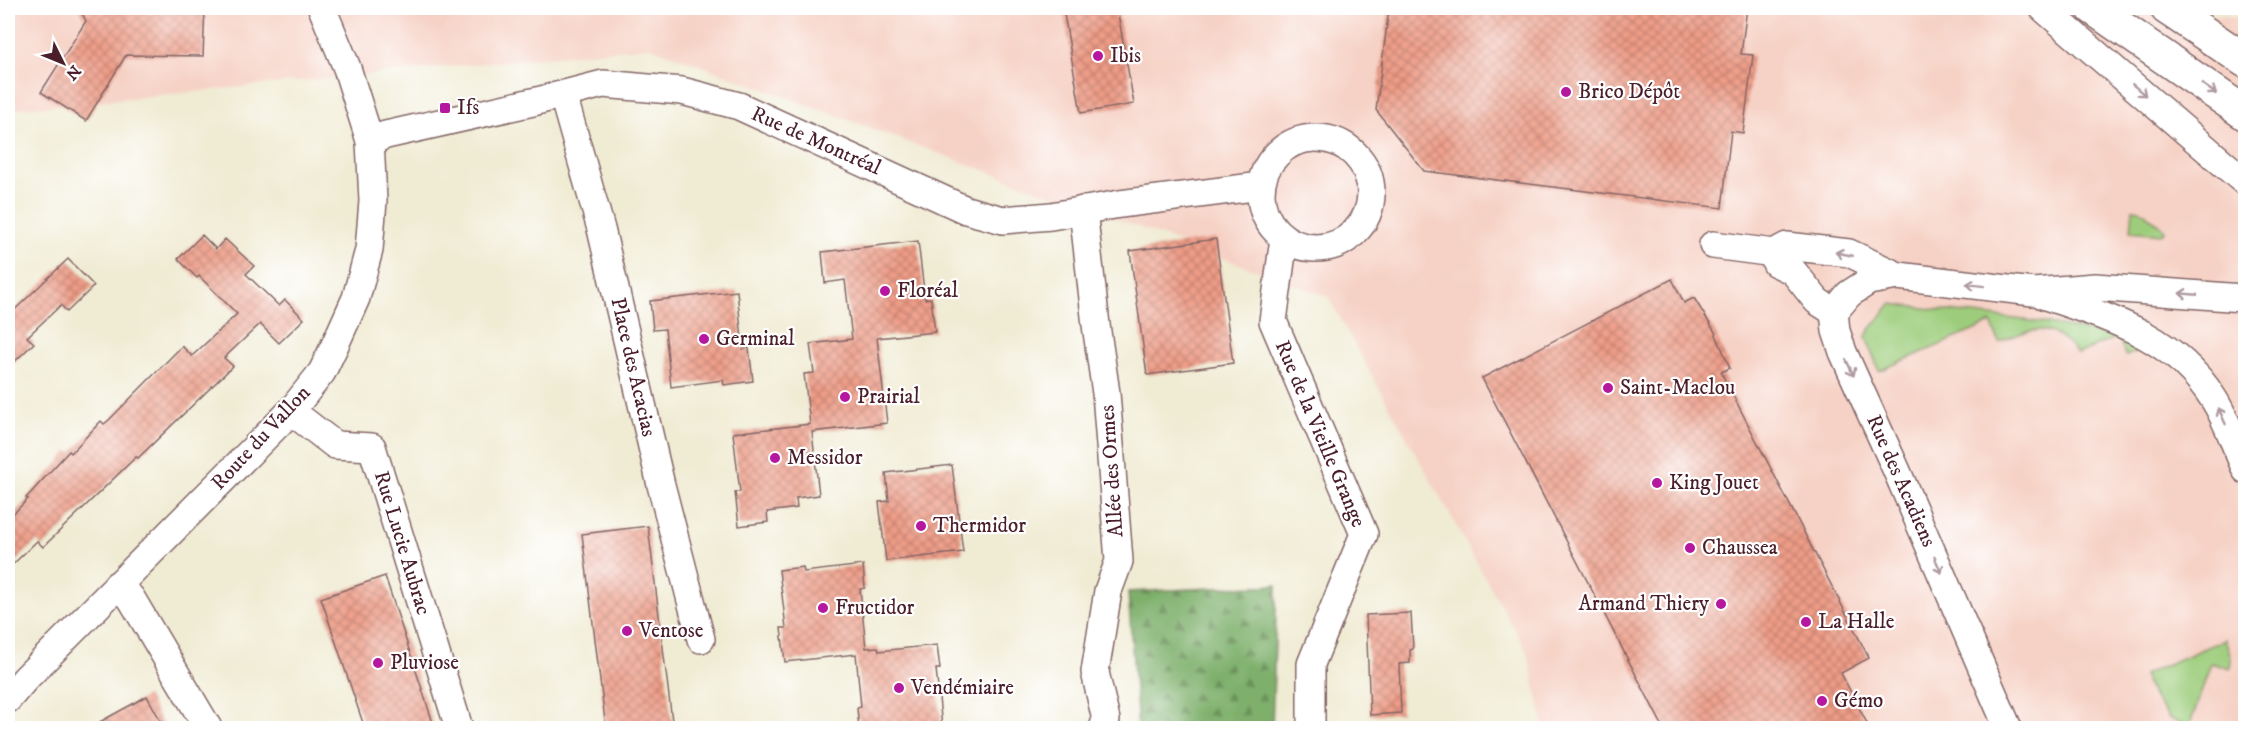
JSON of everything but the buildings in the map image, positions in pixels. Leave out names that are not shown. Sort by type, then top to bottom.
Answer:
[{"type":"main road","points":[[2093,8],[2246,114]]},
{"type":"main road","points":[[2167,8],[2246,62]]},
{"type":"street","name":"Route du Vallon","points":[[8,699],[117,585],[291,411],[322,372],[356,298],[369,250],[373,201],[370,141],[348,68],[322,8]]},
{"type":"street","points":[[2043,8],[2246,183]]},
{"type":"street","name":"Rue de Montréal","points":[[370,141],[386,135],[603,84],[682,91],[739,106],[966,210],[1004,220],[1051,216],[1261,186]]},
{"type":"street","name":"Place des Acacias","points":[[563,95],[601,230],[661,485],[701,639]]},
{"type":"street","points":[[1315,137],[1331,139],[1346,146],[1358,156],[1371,186],[1365,218],[1355,231],[1327,247],[1312,248],[1297,245],[1284,238],[1273,228],[1265,215],[1261,201],[1261,186],[1265,171],[1279,152],[1300,140],[1315,137]]},
{"type":"street","name":"Allée des Ormes","points":[[1083,210],[1106,393],[1119,561],[1108,591],[1095,672],[1106,720],[1103,729]]},
{"type":"street","name":"Rue de la Vieille Grange","points":[[1284,238],[1273,321],[1364,534],[1311,664],[1311,729]]},
{"type":"street","points":[[1713,245],[1774,253],[1787,246],[1849,253],[1898,276]]},
{"type":"street","points":[[1774,253],[1776,263],[1792,271],[1817,301],[1834,312],[1849,294],[1869,281],[1898,276],[2033,292],[2095,287],[2246,297]]},
{"type":"street","points":[[2033,292],[2123,323],[2163,346],[2187,366],[2214,400],[2246,470]]},
{"type":"street","name":"Rue des Acadiens","points":[[1834,312],[1836,331],[1843,352],[2008,729]]},
{"type":"street","name":"Rue Lucie Aubrac","points":[[291,411],[335,446],[372,447],[459,729]]},
{"type":"street","points":[[117,585],[131,598],[208,729]]},
{"type":"shaded area","points":[[8,8],[2134,8],[2245,18],[2245,728],[1544,728],[1528,654],[1328,297],[650,47],[8,110]]},
{"type":"green space","points":[[2133,209],[2141,210],[2165,231],[2161,234],[2131,231]]},
{"type":"green space","points":[[1891,304],[2032,321],[2103,334],[2107,329],[2137,347],[2136,352],[2126,356],[2118,337],[2077,354],[2059,337],[2042,330],[2022,333],[1999,342],[1991,323],[1879,371],[1866,337]]},
{"type":"green space","points":[[1277,585],[1272,728],[1138,728],[1128,592]]},
{"type":"green space","points":[[2225,639],[2231,657],[2230,669],[2211,663],[2190,725],[2170,719],[2152,695],[2143,675]]},
{"type":"place","name":"Ibis","points":[[1098,56]]},
{"type":"place","name":"Brico Dépôt","points":[[1566,92]]},
{"type":"place","name":"Ifs","points":[[445,108]]},
{"type":"place","name":"Floréal","points":[[885,291]]},
{"type":"place","name":"Germinal","points":[[704,339]]},
{"type":"place","name":"Saint-Maclou","points":[[1608,388]]},
{"type":"place","name":"Prairial","points":[[845,397]]},
{"type":"place","name":"Messidor","points":[[775,458]]},
{"type":"place","name":"King Jouet","points":[[1657,483]]},
{"type":"place","name":"Thermidor","points":[[921,526]]},
{"type":"place","name":"Chaussea","points":[[1690,548]]},
{"type":"place","name":"Armand Thiery","points":[[1721,604]]},
{"type":"place","name":"Fructidor","points":[[823,608]]},
{"type":"place","name":"La Halle","points":[[1806,622]]},
{"type":"place","name":"Ventose","points":[[627,631]]},
{"type":"place","name":"Pluviose","points":[[378,663]]},
{"type":"place","name":"Vendémiaire","points":[[899,688]]},
{"type":"place","name":"Gémo","points":[[1822,701]]}]
